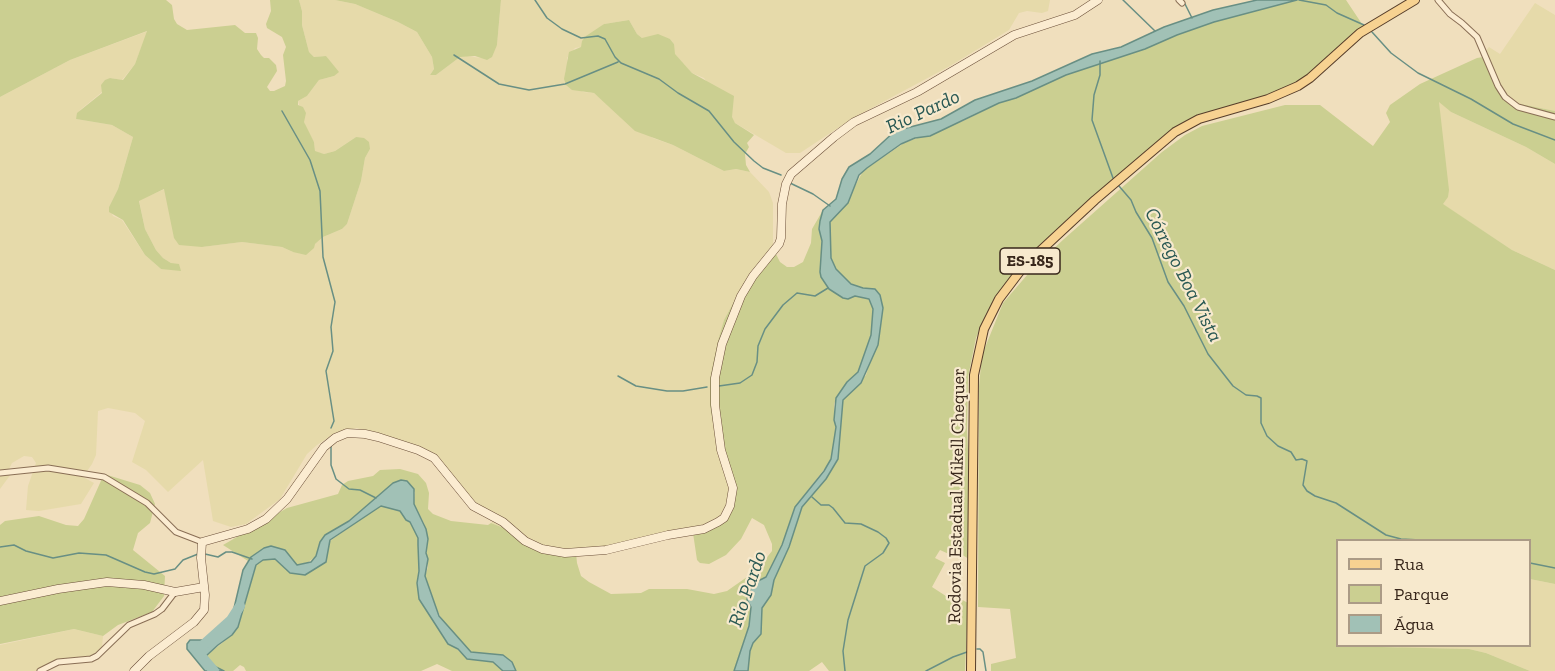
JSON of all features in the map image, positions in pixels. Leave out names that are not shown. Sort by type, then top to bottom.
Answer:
[{"type":"main road","name":"Rodovia Estadual Mikell Chequer","points":[[971,671],[974,375],[984,329],[999,298],[1024,266],[1095,200],[1175,132],[1199,119],[1268,99],[1298,86],[1311,78],[1350,41],[1376,22],[1415,0]]},
{"type":"street","points":[[202,550],[266,519],[287,499],[324,447],[335,438],[356,432],[418,450],[434,458],[473,506],[503,522],[525,541],[542,549],[565,553],[606,550],[668,535],[704,530],[712,526],[727,513],[733,497],[733,488],[721,450],[715,405],[715,378],[722,344],[741,296],[753,276],[779,244],[782,204],[786,184],[791,174],[854,122],[917,92],[1014,35],[1075,15],[1098,0]]},
{"type":"street","points":[[1438,0],[1450,14],[1477,37],[1505,97],[1514,105],[1555,117]]},
{"type":"street","points":[[0,473],[48,468],[104,477],[142,499],[176,532],[202,550]]},
{"type":"street","points":[[134,671],[148,656],[201,615],[205,604],[202,550]]},
{"type":"street","points":[[0,602],[58,589],[106,582],[144,585],[175,592],[204,587]]},
{"type":"street","points":[[40,671],[58,662],[97,656],[129,625],[162,609],[175,592]]},
{"type":"shaded area","points":[[299,0],[335,0],[355,4],[417,32],[432,57],[434,69],[430,75],[436,75],[460,57],[481,58],[497,45],[501,0],[1050,0],[1048,11],[1019,13],[1009,30],[950,66],[853,118],[800,153],[786,153],[735,123],[704,78],[692,73],[674,54],[674,44],[670,39],[642,38],[629,20],[604,24],[581,47],[575,48],[567,58],[568,65],[565,72],[583,92],[594,93],[653,138],[673,145],[724,171],[736,169],[750,172],[769,192],[773,203],[773,248],[734,301],[724,320],[710,378],[710,407],[718,449],[731,491],[721,516],[709,526],[597,551],[547,553],[491,523],[493,521],[491,518],[472,506],[430,453],[357,428],[335,433],[317,445],[307,454],[280,499],[246,524],[231,527],[213,521],[203,460],[168,492],[146,470],[132,462],[145,421],[135,413],[108,408],[98,411],[96,455],[83,477],[94,483],[81,504],[39,511],[26,510],[28,486],[36,463],[32,457],[24,456],[12,463],[9,469],[11,474],[0,489],[0,97],[70,60],[148,31],[135,64],[122,80],[110,78],[102,92],[80,110],[76,119],[112,125],[133,137],[118,189],[109,207],[113,216],[122,220],[145,255],[161,269],[171,263],[156,250],[145,229],[139,200],[165,189],[202,247],[242,242],[282,247],[293,252],[315,244],[347,224],[361,181],[365,158],[370,149],[356,137],[335,151],[324,154],[315,152],[314,142],[306,129],[298,101],[307,96],[319,80],[334,76],[326,56],[314,57],[309,52]]},
{"type":"shaded area","points":[[1535,3],[1555,15],[1555,111],[1516,103],[1497,88],[1483,54],[1489,47],[1500,54]]},
{"type":"shaded area","points":[[1439,101],[1451,112],[1526,147],[1555,164],[1555,270],[1512,250],[1442,204]]},
{"type":"shaded area","points":[[1531,579],[1555,584],[1555,671],[1530,671],[1486,653],[1469,649],[1396,647],[1531,647]]},
{"type":"shaded area","points":[[74,629],[103,636],[102,647],[92,656],[63,660],[38,671],[0,671],[0,645]]},
{"type":"green space","points":[[0,0],[166,0],[172,5],[177,24],[187,30],[235,25],[245,33],[256,33],[257,49],[264,58],[269,58],[276,65],[277,71],[267,87],[270,91],[274,91],[285,86],[283,55],[286,47],[282,37],[267,28],[266,24],[271,11],[270,0],[299,0],[309,52],[314,57],[326,56],[339,72],[334,76],[319,80],[307,96],[298,101],[298,105],[303,107],[306,113],[304,122],[314,142],[315,151],[324,154],[335,151],[356,137],[364,138],[369,142],[370,149],[365,158],[361,181],[347,224],[342,229],[323,237],[306,255],[282,247],[242,242],[202,247],[179,245],[174,238],[164,189],[139,201],[145,229],[156,250],[171,263],[179,264],[181,271],[161,269],[145,255],[123,220],[109,212],[133,137],[112,125],[76,119],[77,113],[102,93],[101,85],[105,80],[110,78],[123,80],[135,64],[147,31],[70,60],[0,97]]},
{"type":"green space","points":[[335,0],[501,0],[497,45],[492,57],[487,60],[475,56],[460,57],[436,75],[430,75],[434,69],[432,57],[417,32],[355,4]]},
{"type":"green space","points":[[1297,0],[1346,0],[1364,27],[1297,86],[1172,133],[1005,285],[986,314],[976,338],[968,377],[969,559],[954,550],[951,555],[940,550],[935,558],[945,563],[932,587],[952,600],[957,597],[968,603],[965,671],[829,671],[822,662],[809,671],[748,671],[750,651],[753,643],[761,634],[762,608],[771,595],[774,580],[789,547],[802,507],[826,479],[838,459],[843,400],[866,375],[880,331],[883,308],[880,295],[875,289],[851,284],[836,269],[831,258],[830,221],[852,192],[863,171],[904,143],[963,121],[1066,75],[1214,22]]},
{"type":"green space","points":[[629,20],[642,38],[658,34],[670,39],[674,44],[675,54],[692,73],[734,96],[732,117],[735,123],[754,135],[747,143],[749,147],[745,154],[746,165],[750,172],[736,169],[724,171],[673,145],[635,131],[594,93],[572,90],[566,85],[564,79],[569,52],[581,47],[586,36],[604,24]]},
{"type":"green space","points":[[1483,57],[1497,88],[1516,103],[1555,111],[1555,164],[1526,147],[1451,112],[1439,102],[1449,190],[1448,197],[1443,204],[1512,250],[1555,270],[1555,584],[1531,579],[1531,539],[1336,539],[1336,647],[1469,649],[1486,653],[1530,671],[991,671],[991,664],[1016,658],[1010,609],[978,607],[979,386],[982,355],[1003,303],[1034,267],[1064,239],[1162,152],[1202,126],[1285,105],[1320,105],[1373,146],[1390,122],[1386,113],[1390,105],[1420,84]]},
{"type":"green space","points":[[823,210],[819,229],[822,241],[820,272],[829,289],[836,293],[848,299],[855,296],[869,298],[873,309],[871,335],[858,372],[847,382],[836,398],[834,405],[836,427],[833,454],[829,463],[795,507],[782,545],[766,577],[751,587],[748,594],[747,600],[751,607],[749,626],[734,671],[516,671],[512,662],[503,655],[471,652],[444,624],[430,595],[425,576],[428,567],[426,548],[428,539],[424,523],[414,504],[415,492],[393,483],[349,521],[325,535],[320,542],[316,556],[306,564],[297,565],[285,550],[264,548],[248,561],[223,545],[287,508],[338,494],[342,485],[348,481],[373,476],[380,470],[400,469],[418,474],[426,483],[429,493],[428,509],[433,514],[451,521],[488,525],[491,523],[504,528],[519,540],[576,553],[581,576],[611,594],[641,593],[649,589],[687,589],[714,594],[727,591],[757,570],[772,551],[772,544],[764,525],[752,518],[741,539],[726,555],[709,564],[700,563],[697,560],[693,533],[721,516],[731,491],[718,449],[710,407],[710,378],[718,341],[724,320],[745,281],[773,248],[780,262],[787,267],[794,267],[803,262],[811,243],[812,229]]},
{"type":"green space","points":[[104,474],[140,485],[150,493],[155,504],[150,523],[138,533],[133,550],[165,576],[164,596],[152,612],[118,625],[103,636],[74,629],[0,644],[0,525],[5,521],[39,516],[66,525],[78,526],[84,519]]},
{"type":"green space","points":[[385,506],[402,512],[418,538],[419,598],[445,640],[467,659],[493,662],[503,671],[452,671],[437,664],[421,671],[246,671],[240,665],[233,671],[224,671],[212,665],[206,656],[232,635],[238,627],[256,565],[263,560],[275,559],[290,573],[326,562],[330,541],[378,507]]},
{"type":"water","points":[[1257,0],[1297,0],[1214,22],[1145,49],[1066,75],[1016,98],[999,103],[930,136],[915,138],[901,144],[859,175],[848,203],[830,222],[831,258],[836,269],[851,284],[875,289],[880,295],[883,308],[878,345],[861,383],[843,400],[838,459],[826,479],[802,507],[789,547],[774,580],[771,595],[762,608],[761,634],[753,643],[750,651],[748,671],[734,671],[749,626],[751,607],[747,600],[748,594],[754,583],[766,577],[782,545],[795,507],[831,459],[836,427],[834,420],[836,398],[847,382],[858,372],[871,335],[873,309],[869,299],[855,296],[848,299],[843,298],[829,289],[820,272],[822,241],[819,229],[823,210],[836,199],[842,179],[849,167],[870,154],[895,131],[941,119],[975,100],[1032,81],[1092,54],[1121,47],[1164,27],[1213,10]]},
{"type":"water","points":[[401,480],[407,481],[414,489],[414,504],[426,529],[428,559],[425,576],[439,616],[471,652],[503,655],[512,662],[516,671],[503,671],[493,662],[467,659],[458,649],[448,644],[419,599],[418,538],[410,522],[400,511],[381,506],[330,540],[326,562],[305,575],[290,573],[275,559],[263,560],[256,565],[238,627],[232,635],[206,656],[212,665],[224,671],[205,671],[187,649],[187,644],[190,640],[214,638],[230,625],[243,570],[251,557],[271,546],[285,550],[297,565],[311,562],[325,535],[349,521],[393,483]]},
{"type":"waterway","points":[[535,0],[547,18],[562,29],[581,38],[598,36],[605,39],[621,63],[659,79],[709,111],[734,142],[754,161],[763,168],[781,175]]},
{"type":"waterway","points":[[1123,0],[1155,31]]},
{"type":"waterway","points":[[1183,0],[1192,18]]},
{"type":"waterway","points":[[1299,0],[1326,5],[1337,13],[1364,25]]},
{"type":"waterway","points":[[1372,32],[1391,53],[1418,73],[1471,99],[1513,124],[1555,140]]},
{"type":"waterway","points":[[454,55],[499,84],[529,90],[565,84],[618,62]]},
{"type":"waterway","name":"Córrego Boa Vista","points":[[1100,61],[1100,75],[1094,95],[1092,120],[1113,178]]},
{"type":"waterway","points":[[282,111],[310,160],[320,191],[323,257],[335,302],[331,327],[333,351],[326,371],[334,421],[331,428]]},
{"type":"waterway","points":[[790,183],[813,194],[830,206]]},
{"type":"waterway","name":"Córrego Boa Vista","points":[[1119,186],[1131,200],[1152,238],[1168,282],[1184,306],[1208,354],[1233,386],[1246,395],[1261,398],[1261,423],[1267,436],[1278,446],[1291,452],[1296,460],[1307,461],[1303,485],[1307,491],[1336,503],[1386,535],[1401,539]]},
{"type":"waterway","points":[[719,386],[740,383],[752,375],[757,362],[758,346],[765,329],[783,305],[797,293],[815,296],[828,288]]},
{"type":"waterway","points":[[618,376],[636,386],[667,391],[707,387]]},
{"type":"waterway","points":[[331,446],[331,465],[336,479],[349,489],[360,490],[376,498]]},
{"type":"waterway","points":[[812,497],[821,505],[829,505],[833,508],[845,523],[861,524],[878,532],[889,543],[883,553],[865,566],[848,620],[843,651],[845,671]]},
{"type":"waterway","points":[[0,547],[14,545],[26,551],[53,558],[79,553],[106,555],[154,574],[175,569],[183,560],[198,554]]},
{"type":"waterway","points":[[205,554],[218,557],[226,552],[232,552],[252,559]]},
{"type":"waterway","name":"Córrego Boa Vista","points":[[1531,563],[1555,568]]},
{"type":"waterway","name":"Rio Pardo","points":[[214,671],[202,657],[200,651],[202,646],[231,620],[240,606]]},
{"type":"waterway","points":[[977,649],[983,652],[986,671]]},
{"type":"waterway","points":[[926,671],[967,652]]}]
